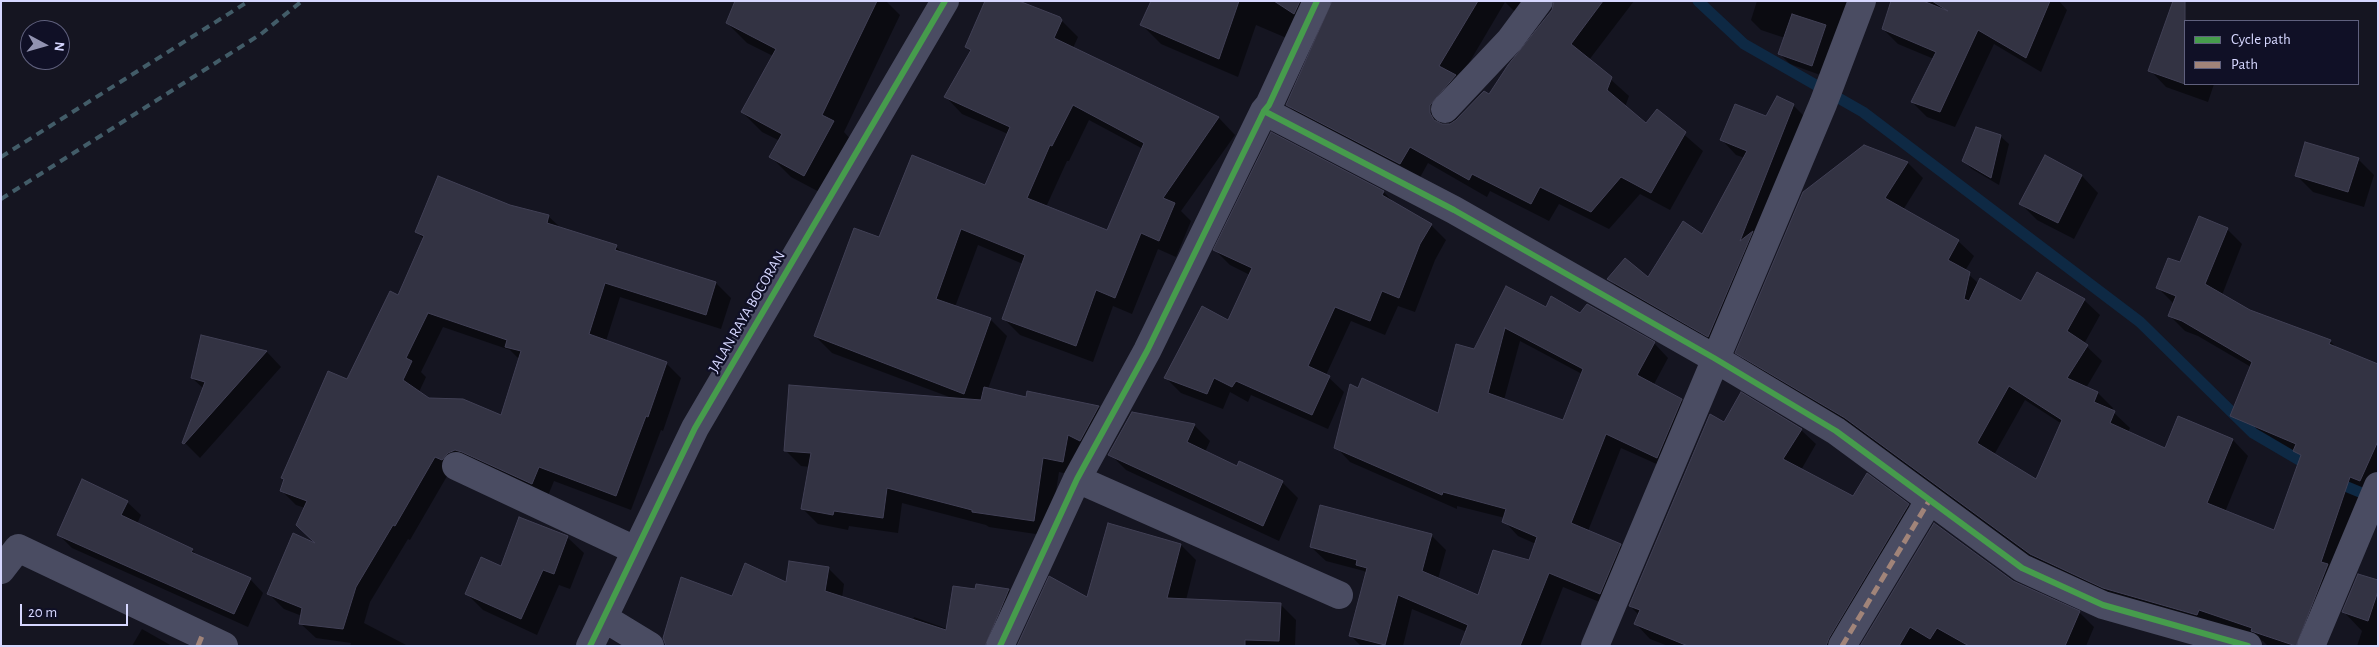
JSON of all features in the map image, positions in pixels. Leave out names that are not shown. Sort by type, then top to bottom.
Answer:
[{"type":"street","name":"JALAN RAYA BOCORAN","points":[[590,646],[694,428],[945,1]]},
{"type":"street","points":[[1000,646],[1077,479],[1147,350],[1264,112],[1270,106],[1317,1]]},
{"type":"street","points":[[1445,109],[1510,40],[1539,1]]},
{"type":"street","points":[[1595,646],[1714,358],[1823,104],[1862,1]]},
{"type":"street","points":[[1264,112],[1454,210],[1714,358],[1836,431],[2022,568],[2103,605],[2248,646]]},
{"type":"street","points":[[456,466],[635,550]]},
{"type":"street","points":[[1077,479],[1339,595]]},
{"type":"street","points":[[2311,646],[2378,486]]},
{"type":"street","points":[[1842,646],[1929,501]]},
{"type":"street","points":[[1,570],[9,544],[208,642]]},
{"type":"street","points":[[604,618],[650,646]]},
{"type":"building","points":[[735,1],[877,1],[822,115],[834,121],[804,176],[769,157],[782,134],[741,112],[776,49],[726,23]]},
{"type":"building","points":[[985,1],[1019,1],[1060,17],[1062,20],[1054,38],[1219,117],[1163,198],[1175,203],[1159,241],[1141,233],[1115,298],[1096,290],[1076,346],[1002,319],[1025,255],[961,229],[936,299],[991,318],[964,394],[814,336],[854,228],[879,237],[912,155],[985,185],[1010,127],[944,97],[971,50],[965,47]],"holes":[[[1073,105],[1144,143],[1107,230],[1027,198],[1050,145],[1052,146]]]},
{"type":"building","points":[[1151,1],[1239,1],[1219,59],[1140,25]]},
{"type":"building","points":[[1274,1],[1300,1],[1294,14]]},
{"type":"building","points":[[1332,1],[1478,1],[1439,66],[1456,75],[1430,105],[1430,113],[1434,120],[1442,124],[1450,124],[1484,91],[1489,94],[1508,65],[1552,10],[1554,1],[1603,1],[1571,44],[1612,77],[1607,90],[1646,123],[1657,109],[1686,132],[1651,193],[1621,177],[1591,212],[1540,187],[1531,204],[1472,174],[1469,180],[1410,147],[1400,164],[1286,105]]},
{"type":"building","points":[[1891,1],[1923,1],[1948,11],[1932,1],[2050,1],[2026,58],[1978,30],[1940,112],[1911,102],[1936,52],[1882,29]]},
{"type":"building","points":[[2173,1],[2185,1],[2184,84],[2148,71]]},
{"type":"building","points":[[1792,14],[1826,25],[1812,66],[1778,54]]},
{"type":"building","points":[[1777,96],[1794,104],[1740,241],[1753,231],[1708,337],[1607,279],[1625,258],[1648,277],[1683,221],[1702,234],[1747,151],[1720,140],[1735,104],[1766,116]]},
{"type":"building","points":[[1976,127],[2001,135],[1991,178],[1962,161]]},
{"type":"building","points":[[1271,132],[1384,191],[1382,195],[1432,224],[1420,244],[1399,298],[1382,291],[1370,321],[1335,307],[1308,366],[1330,376],[1312,415],[1236,381],[1232,387],[1214,378],[1207,394],[1164,378],[1202,306],[1228,320],[1252,268],[1213,250]]},
{"type":"building","points":[[2305,142],[2359,158],[2348,192],[2295,176]]},
{"type":"building","points":[[1864,145],[1908,162],[1885,198],[1959,240],[1948,260],[1970,272],[1964,299],[1969,301],[1980,278],[2021,301],[2037,272],[2085,299],[2067,331],[2088,345],[2067,378],[2098,392],[2094,402],[2115,411],[2110,423],[2165,448],[2178,416],[2233,439],[2207,503],[2274,530],[2301,455],[2293,451],[2296,444],[2230,416],[2252,362],[2182,321],[2168,316],[2176,296],[2156,288],[2168,258],[2180,262],[2199,216],[2228,228],[2205,284],[2250,310],[2331,340],[2329,344],[2378,364],[2378,441],[2360,481],[2350,477],[2321,562],[2328,564],[2296,646],[2251,631],[2252,628],[2199,610],[2197,615],[2103,588],[2030,554],[1845,418],[1735,353],[1803,192]],"holes":[[[2009,386],[2062,420],[2036,479],[1977,443]]]},
{"type":"building","points":[[2045,155],[2082,175],[2058,223],[2019,204]]},
{"type":"building","points":[[438,176],[510,205],[549,215],[547,223],[617,245],[615,250],[716,282],[706,315],[605,283],[589,334],[667,362],[648,417],[646,416],[616,496],[539,467],[532,484],[455,450],[448,453],[442,460],[435,457],[395,526],[393,525],[356,587],[343,629],[299,624],[302,608],[267,594],[293,533],[315,543],[296,525],[307,501],[280,491],[284,479],[281,478],[328,371],[347,379],[390,291],[398,295],[424,236],[415,232]],"holes":[[[428,313],[507,340],[505,347],[521,351],[501,415],[463,399],[429,398],[403,380],[412,361],[406,358]]]},
{"type":"building","points":[[1506,286],[1546,307],[1551,296],[1580,313],[1587,304],[1655,342],[1637,375],[1682,399],[1657,458],[1606,434],[1571,523],[1621,544],[1600,594],[1549,573],[1520,646],[1460,646],[1468,625],[1398,595],[1385,645],[1349,636],[1367,568],[1356,565],[1357,560],[1310,547],[1320,505],[1432,534],[1422,571],[1478,595],[1493,550],[1529,560],[1537,537],[1502,522],[1506,509],[1443,492],[1442,495],[1334,448],[1350,384],[1358,388],[1362,378],[1438,413],[1456,344],[1474,349]],"holes":[[[1505,328],[1583,369],[1563,420],[1488,393]]]},
{"type":"building","points":[[201,335],[267,351],[184,444],[182,443],[205,382],[191,378]]},
{"type":"building","points":[[789,385],[981,400],[984,387],[1026,397],[1027,391],[1099,406],[1080,441],[1068,435],[1063,462],[1043,458],[1034,521],[972,512],[972,510],[887,488],[883,518],[834,511],[833,515],[801,509],[811,453],[784,451]]},
{"type":"building","points":[[1741,392],[1802,429],[1783,459],[1853,496],[1867,473],[1909,504],[1826,646],[1688,646],[1634,624],[1640,610],[1629,606],[1710,414],[1724,422]]},
{"type":"building","points":[[1132,412],[1195,424],[1187,442],[1237,466],[1239,461],[1283,481],[1263,526],[1108,455]]},
{"type":"building","points":[[82,479],[128,501],[121,515],[193,549],[191,552],[251,578],[234,614],[57,535]]},
{"type":"building","points":[[519,517],[568,536],[554,574],[543,570],[521,619],[465,594],[481,557],[501,566]]},
{"type":"building","points":[[1108,523],[1181,544],[1167,598],[1281,603],[1279,641],[1245,640],[1245,646],[1017,646],[1049,576],[1087,597]]},
{"type":"building","points":[[1934,523],[2013,581],[2080,611],[2065,646],[1969,646],[1937,628],[1930,639],[1910,627],[1899,646],[1860,646]]},
{"type":"building","points":[[789,561],[829,567],[825,591],[946,630],[953,586],[975,589],[976,584],[1009,589],[985,646],[666,646],[663,638],[681,577],[732,596],[745,563],[786,582]]},
{"type":"building","points":[[2358,574],[2378,580],[2378,591],[2368,621],[2342,612]]},
{"type":"waterway","points":[[1698,1],[1744,44],[1863,112],[2140,322],[2253,433],[2311,467]]},
{"type":"waterway","points":[[2333,481],[2374,498]]},
{"type":"railway","points":[[1,157],[249,1]]},
{"type":"railway","points":[[1,199],[261,34],[302,1]]},
{"type":"marked path","points":[[1842,646],[1929,501]]},
{"type":"marked path","points":[[198,646],[202,636]]},
{"type":"cycle path","points":[[590,646],[695,428],[945,1]]},
{"type":"cycle path","points":[[1000,646],[1077,479],[1147,351],[1264,111],[1269,105],[1317,1]]},
{"type":"cycle path","points":[[1264,111],[1454,210],[1714,358],[1836,431],[2022,568],[2103,605],[2248,646]]}]
